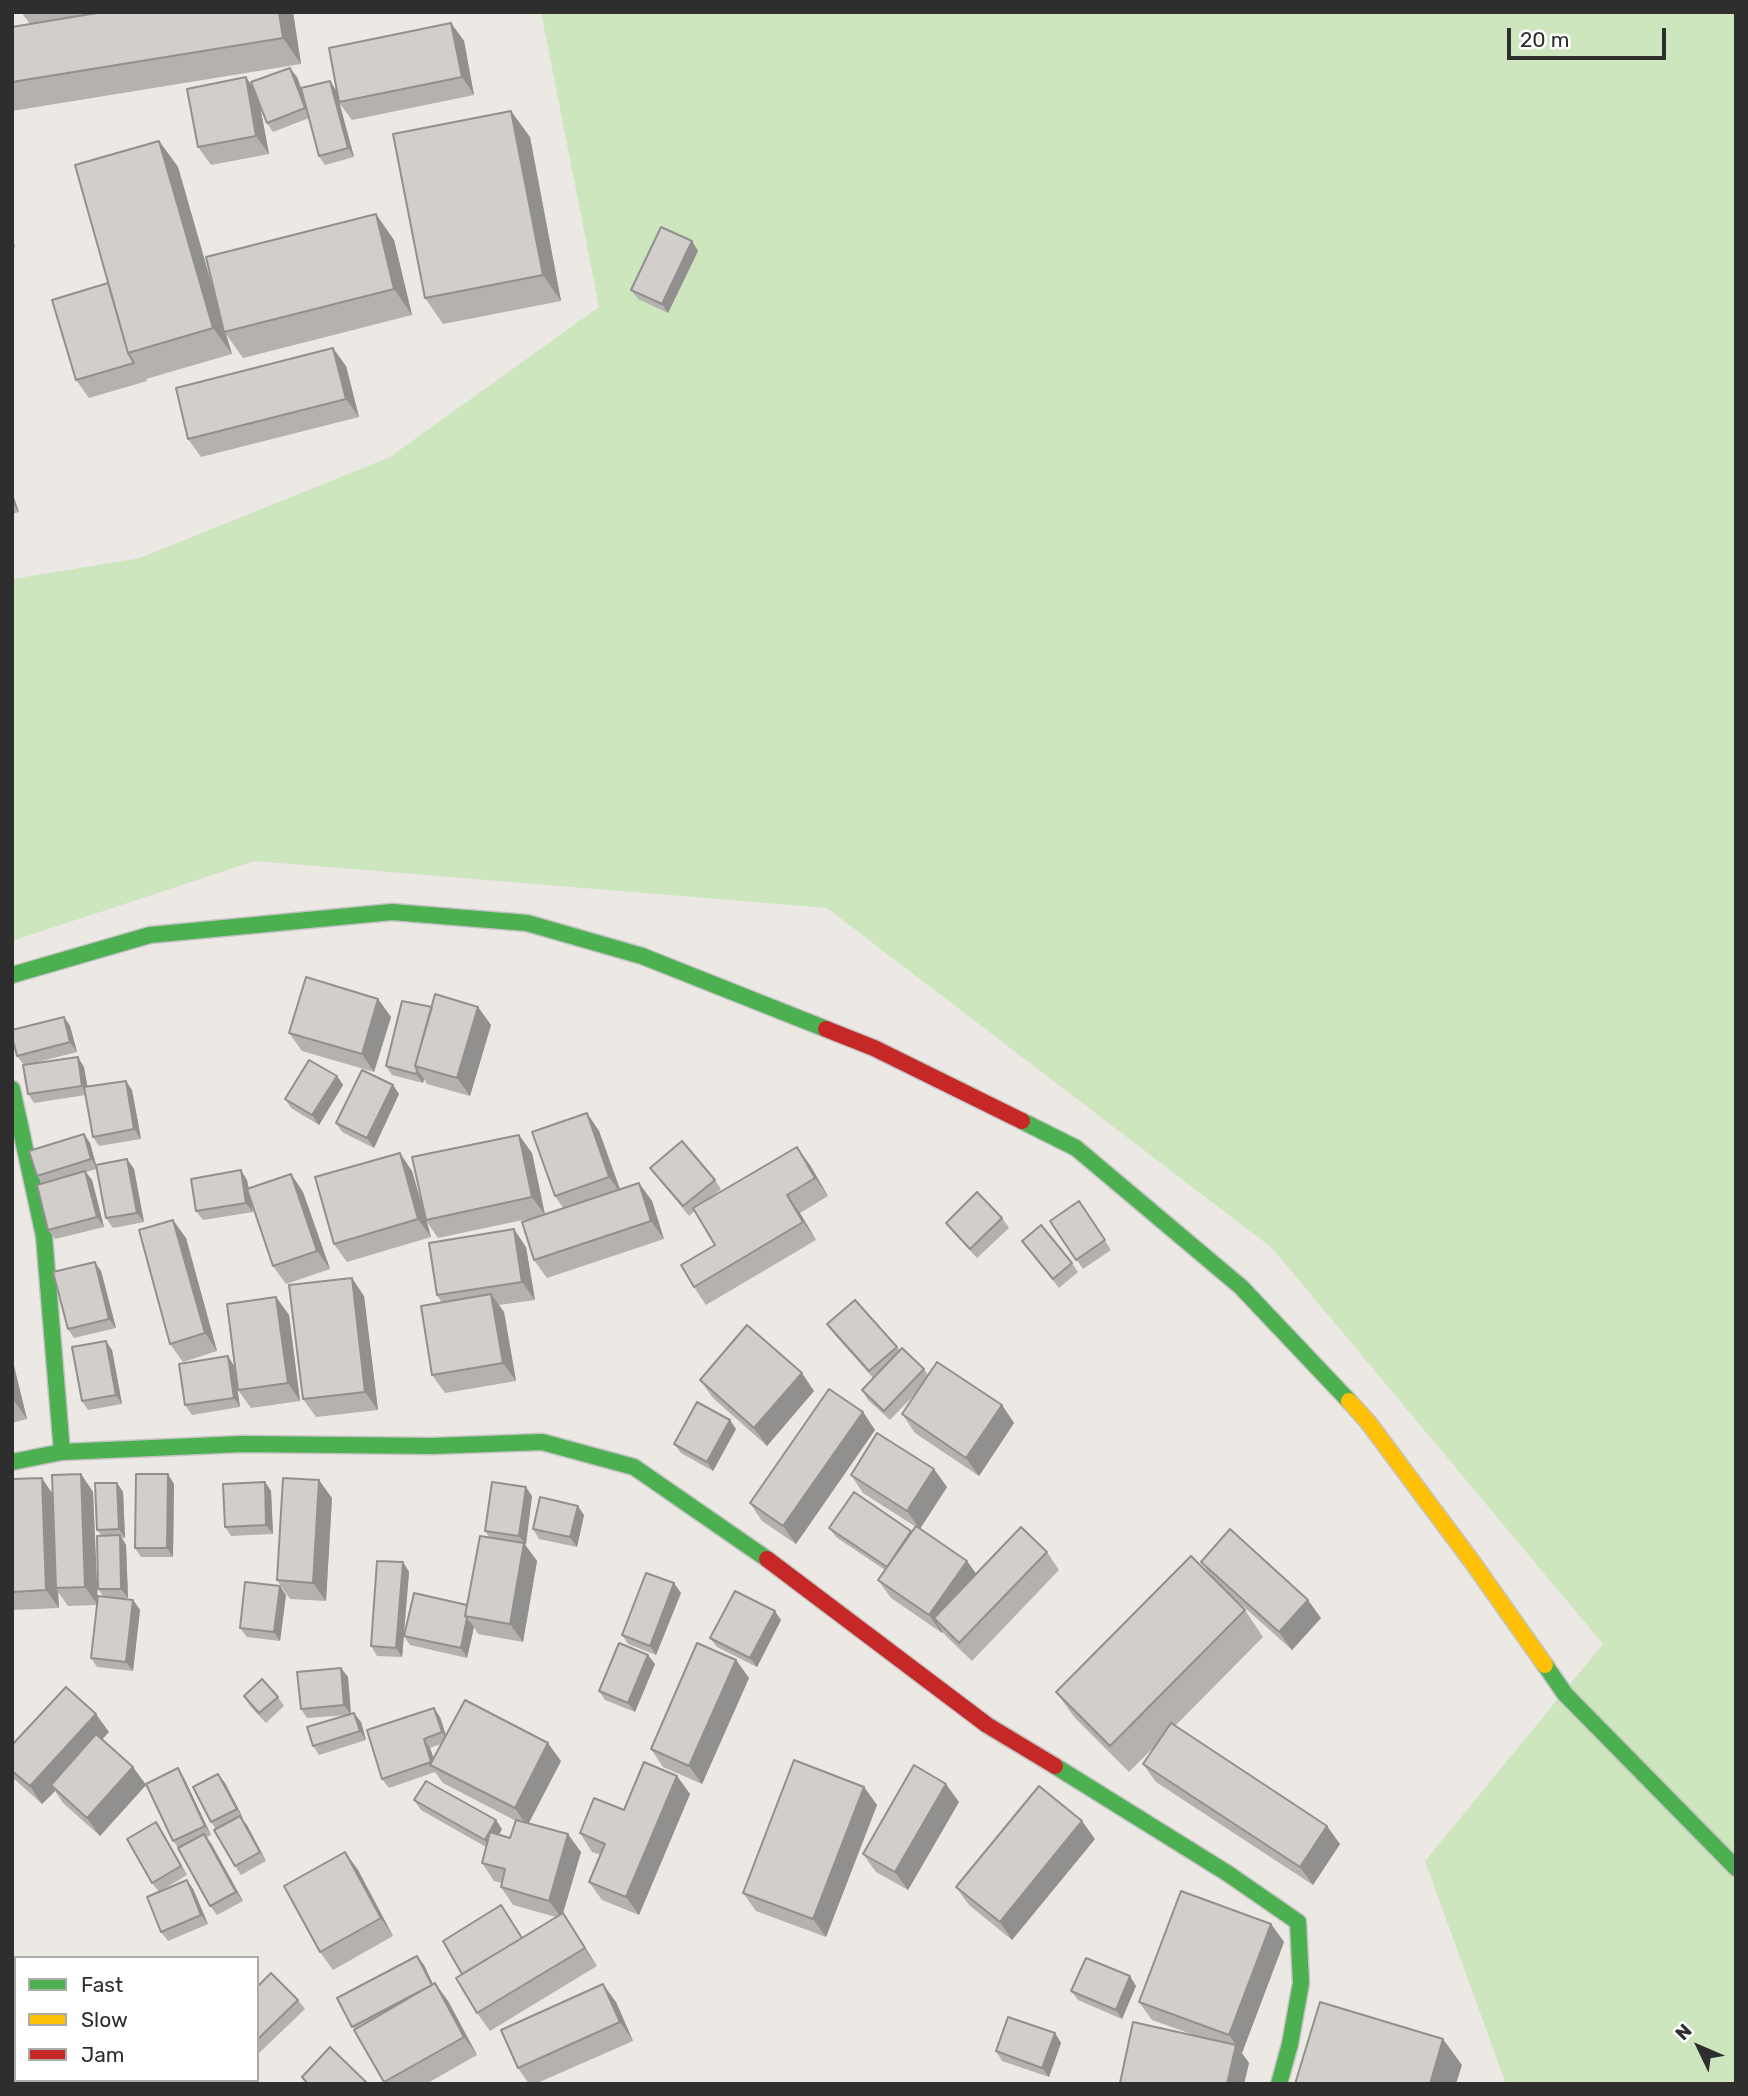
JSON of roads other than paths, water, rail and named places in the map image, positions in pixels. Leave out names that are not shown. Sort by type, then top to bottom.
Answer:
[{"type":"main road","points":[[12,975],[149,935],[392,912],[527,923],[642,956],[874,1048],[1076,1148],[1241,1287],[1368,1422],[1473,1563],[1565,1694],[1736,1868]]},
{"type":"main road","points":[[12,1089],[44,1236],[62,1452]]},
{"type":"main road","points":[[12,1462],[62,1452],[242,1444],[432,1446],[542,1442],[634,1467],[751,1546],[987,1725],[1126,1808],[1297,1922],[1301,1983],[1290,2044],[1279,2084]]}]
